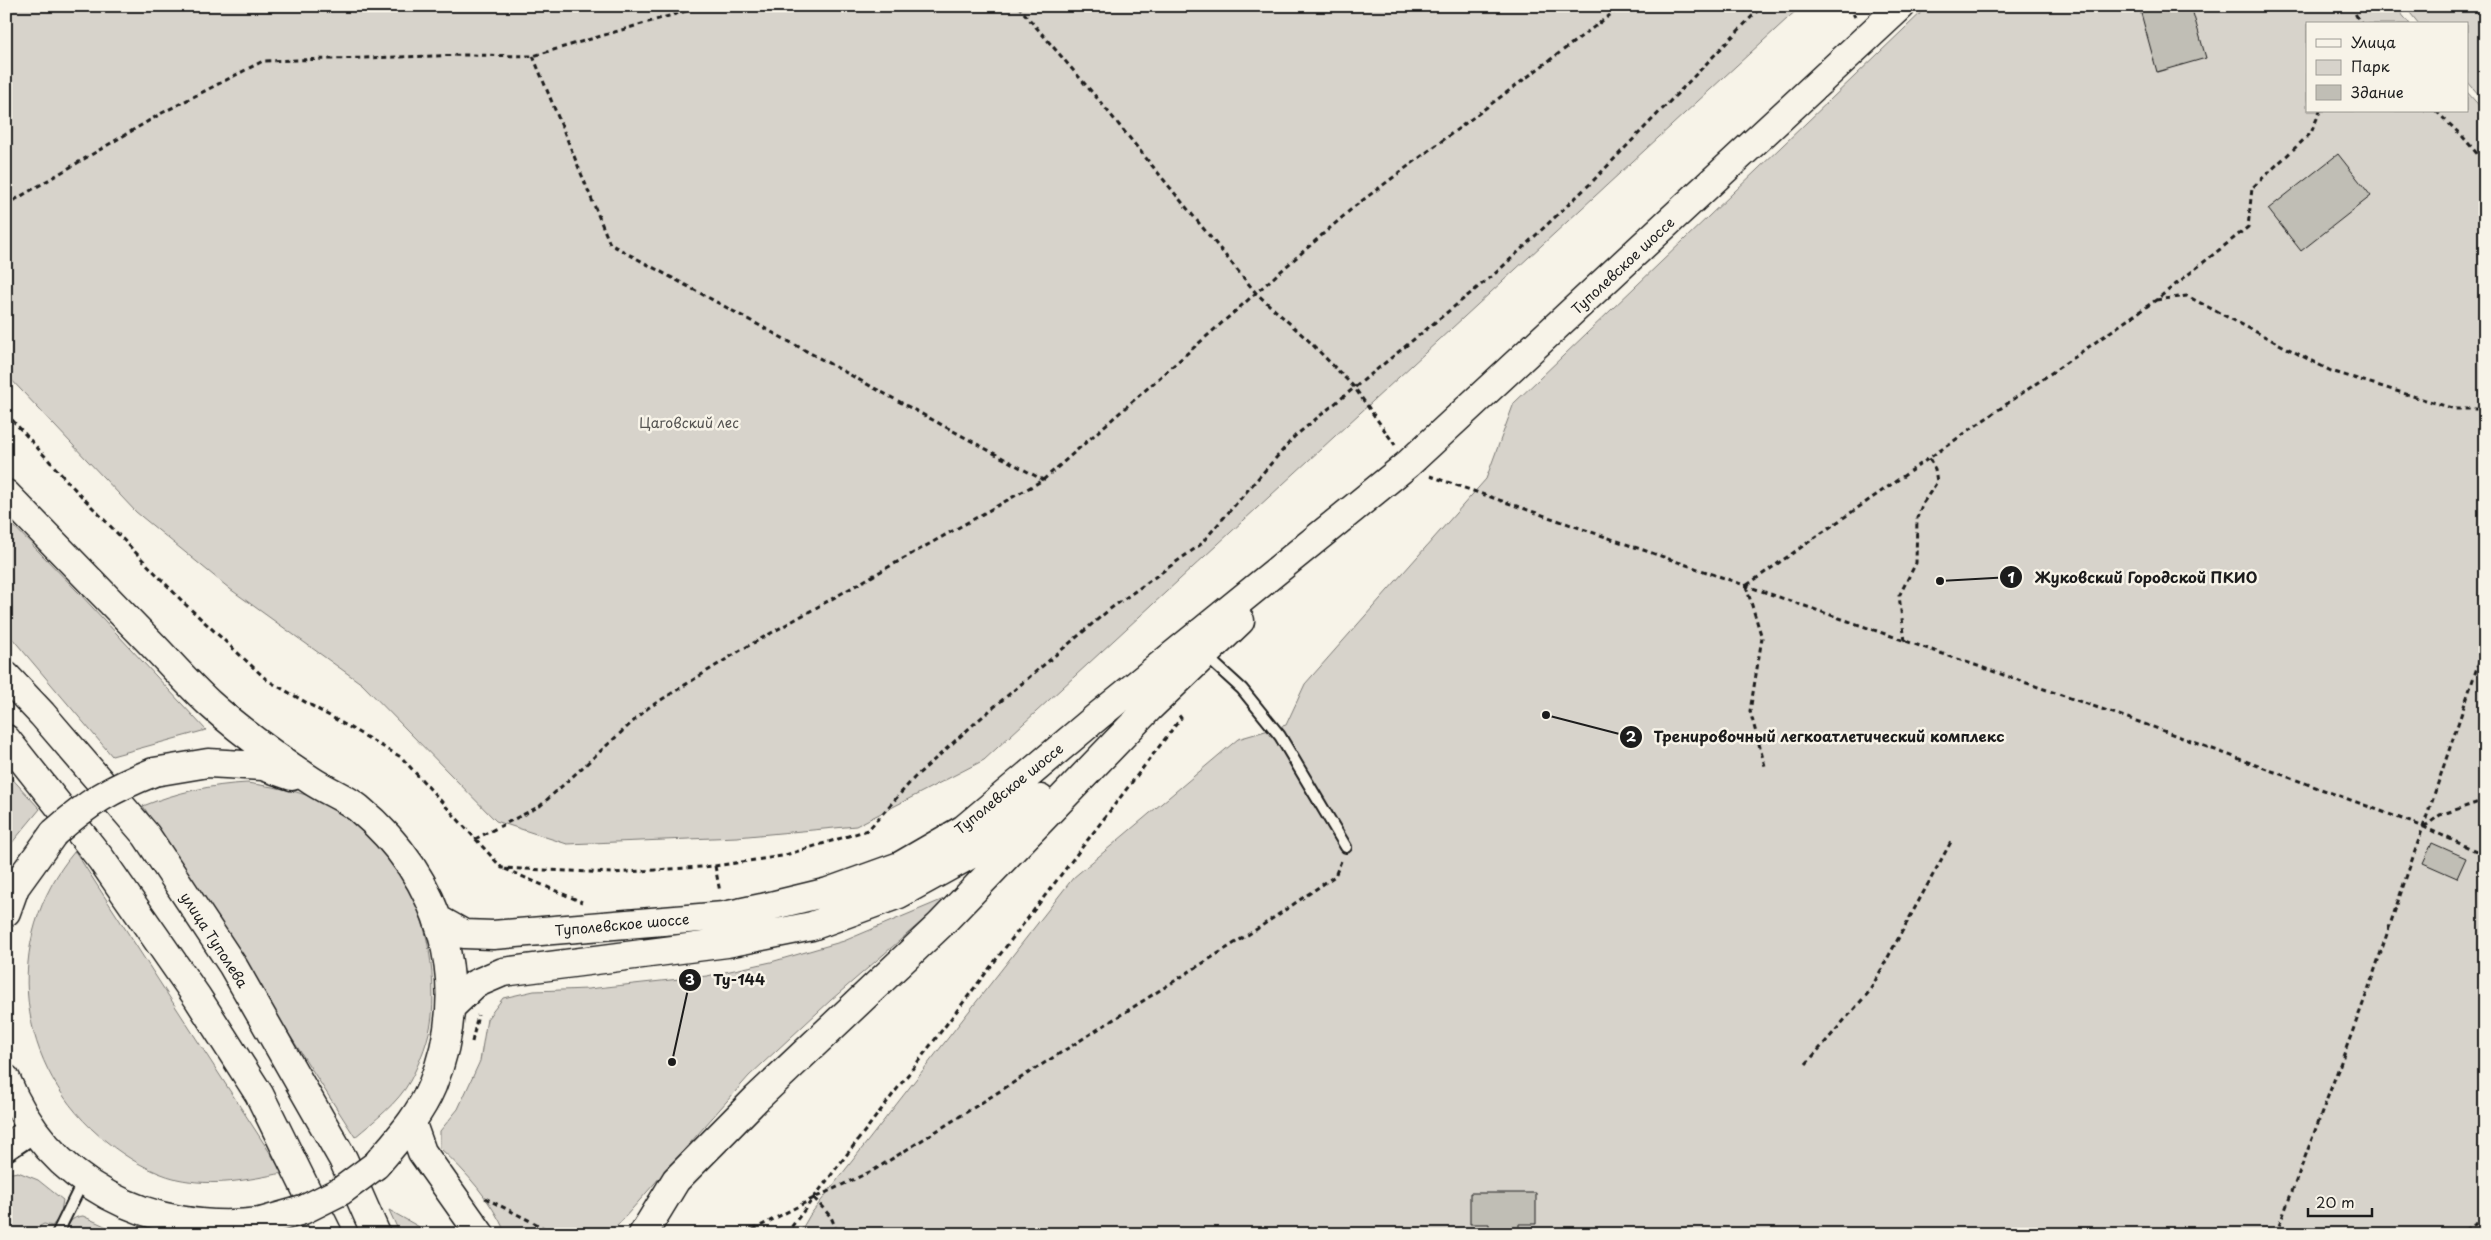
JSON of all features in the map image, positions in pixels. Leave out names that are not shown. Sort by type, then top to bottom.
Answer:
[{"type":"main road","name":"Туполевское шоссе","points":[[439,920],[464,934],[493,935],[724,916],[828,892],[900,866],[964,829],[1098,716],[1408,464],[1901,6]]},
{"type":"main road","points":[[6,494],[209,703],[255,742],[315,783],[356,806],[391,838],[419,877],[439,920],[448,962],[451,1007],[445,1048],[432,1087],[412,1124],[376,1165],[341,1191],[318,1203],[302,1210],[261,1222],[207,1229],[161,1217],[120,1202],[83,1180],[56,1156],[32,1129],[13,1097],[6,1079]]},
{"type":"main road","name":"Туполевское шоссе","points":[[451,1007],[475,984],[503,972],[728,943],[812,926],[899,894],[977,851],[1155,702],[1205,656],[1340,521]]},
{"type":"main road","name":"улица Туполева","points":[[6,676],[42,714],[146,835],[233,966],[343,1159],[376,1234]]},
{"type":"main road","name":"Туполевское шоссе","points":[[643,1234],[676,1180],[757,1098],[940,925],[1155,702]]},
{"type":"main road","points":[[6,739],[101,859],[197,996],[258,1094],[328,1234]]},
{"type":"main road","points":[[6,912],[15,887],[54,833],[84,807],[117,786],[154,772],[208,763],[262,766],[315,783]]},
{"type":"main road","points":[[412,1124],[422,1152],[480,1234]]},
{"type":"street","points":[[6,1147],[32,1129]]},
{"type":"lane","points":[[1205,656],[1242,689],[1280,736],[1346,847]]},
{"type":"lane","points":[[57,1234],[83,1180]]},
{"type":"path","points":[[6,205],[162,113],[263,61],[466,55],[533,56],[703,6]]},
{"type":"path","points":[[1018,6],[1097,98],[1256,293],[1309,341],[1354,387],[1408,464],[1419,472],[2142,723],[2424,827],[2485,855]]},
{"type":"path","points":[[475,840],[540,806],[648,708],[741,650],[1043,480],[1355,206],[1622,6]]},
{"type":"path","points":[[502,868],[612,873],[715,866],[782,856],[868,830],[914,778],[975,723],[1110,609],[1200,545],[1295,436],[1505,264],[1590,184],[1762,6]]},
{"type":"path","points":[[2351,6],[2360,22]]},
{"type":"path","points":[[533,56],[610,244],[1043,480]]},
{"type":"path","points":[[1746,586],[2156,300],[2248,227],[2252,188],[2311,133],[2320,112]]},
{"type":"path","points":[[2437,112],[2485,163]]},
{"type":"path","points":[[2156,300],[2187,296],[2331,371],[2455,409],[2484,410]]},
{"type":"path","points":[[6,413],[69,483],[185,604],[267,680],[401,757],[502,868],[585,903]]},
{"type":"path","points":[[1905,641],[1899,596],[1916,563],[1917,518],[1923,503],[1937,482],[1935,469],[1929,458]]},
{"type":"path","points":[[1746,586],[1762,638],[1756,690],[1750,711],[1765,766]]},
{"type":"path","points":[[2276,1234],[2366,993],[2485,644]]},
{"type":"path","points":[[786,1234],[1181,718],[1155,702]]},
{"type":"path","points":[[2424,827],[2440,815],[2485,800]]},
{"type":"path","points":[[1806,1064],[1869,992],[1952,840]]},
{"type":"path","points":[[745,1234],[814,1198],[874,1170],[1257,929],[1335,876],[1346,847]]},
{"type":"path","points":[[470,1050],[480,1007]]},
{"type":"path","points":[[479,1195],[556,1234]]},
{"type":"path","points":[[814,1198],[831,1218],[838,1234]]},
{"type":"path","points":[[2457,1234],[2485,1219]]},
{"type":"green space","name":"Цаговский лес","points":[[6,6],[1801,6],[984,760],[856,826],[737,837],[567,844],[496,821],[362,684],[230,589],[136,512],[6,374]]},
{"type":"green space","points":[[1928,6],[2404,6],[2399,11],[2408,22],[2306,22],[2306,112],[2468,112],[2468,93],[2485,112],[2485,1234],[799,1234],[810,1215],[1073,878],[1238,739],[1286,725],[1305,684],[1486,479],[1514,403]]},
{"type":"green space","points":[[2411,6],[2485,6],[2485,102],[2468,82],[2468,22],[2417,22],[2407,9]]},
{"type":"green space","points":[[6,518],[80,594],[206,730],[112,756],[6,631]]},
{"type":"green space","points":[[6,772],[40,809],[6,850]]},
{"type":"green space","points":[[247,783],[306,795],[340,813],[370,837],[397,866],[408,885],[424,928],[429,950],[433,995],[431,1024],[427,1041],[410,1081],[399,1097],[355,1137],[143,806],[194,790],[220,785]]},
{"type":"green space","points":[[75,851],[283,1173],[244,1180],[204,1182],[177,1179],[158,1173],[131,1159],[107,1142],[76,1112],[53,1079],[37,1042],[28,1003],[28,963],[35,924],[51,886]]},
{"type":"green space","points":[[951,896],[831,1000],[749,1076],[610,1234],[506,1234],[486,1198],[460,1167],[440,1148],[440,1131],[458,1109],[480,1061],[487,1019],[503,998],[534,991],[588,989],[707,976],[771,962],[844,941]]},
{"type":"green space","points":[[18,1172],[38,1180],[63,1200],[60,1217],[52,1226],[44,1224],[40,1226],[39,1229],[43,1234],[6,1234],[6,1174]]},
{"type":"green space","points":[[389,1210],[430,1233],[431,1234],[400,1234]]},
{"type":"green space","points":[[83,1216],[122,1234],[66,1234],[71,1221]]},
{"type":"building","points":[[2139,6],[2191,6],[2206,58],[2157,72]]},
{"type":"building","points":[[2338,154],[2371,196],[2301,251],[2268,209]]},
{"type":"building","points":[[2432,843],[2466,858],[2457,878],[2423,863]]},
{"type":"building","points":[[1470,1193],[1536,1193],[1536,1224],[1519,1224],[1519,1234],[1489,1234],[1489,1224],[1470,1224]]},
{"type":"place","name":"Жуковский Городской ПКИО","points":[[1940,581]]},
{"type":"place","name":"Тренировочный легкоатлетический комплекс","points":[[1546,715]]},
{"type":"place","name":"Ty-144","points":[[672,1062]]}]
